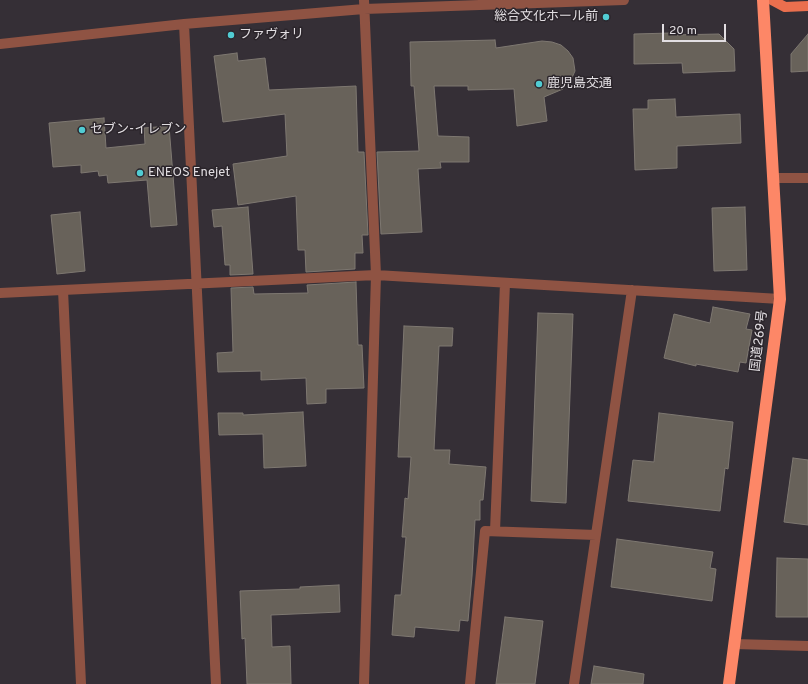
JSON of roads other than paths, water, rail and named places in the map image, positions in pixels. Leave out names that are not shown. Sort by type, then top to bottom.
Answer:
[{"type":"highway","name":"国道269号","points":[[729,684],[780,299],[763,0]]},
{"type":"main road","points":[[772,0],[785,6],[808,6]]},
{"type":"street","points":[[0,44],[364,4],[624,0]]},
{"type":"street","points":[[364,4],[376,275],[364,684]]},
{"type":"street","points":[[184,24],[216,684]]},
{"type":"street","points":[[773,178],[808,178]]},
{"type":"street","points":[[0,293],[376,275],[780,299]]},
{"type":"street","points":[[495,532],[505,283]]},
{"type":"street","points":[[64,290],[81,684]]},
{"type":"street","points":[[574,684],[632,290]]},
{"type":"street","points":[[470,684],[485,531],[596,535]]},
{"type":"street","points":[[734,644],[808,646]]},
{"type":"place","name":"総合文化ホール前","points":[[606,17]]},
{"type":"place","name":"ファヴォリ","points":[[231,35]]},
{"type":"place","name":"鹿児島交通","points":[[539,84]]},
{"type":"place","name":"セブン-イレブン","points":[[82,130]]},
{"type":"place","name":"ENEOS Enejet","points":[[140,173]]}]
